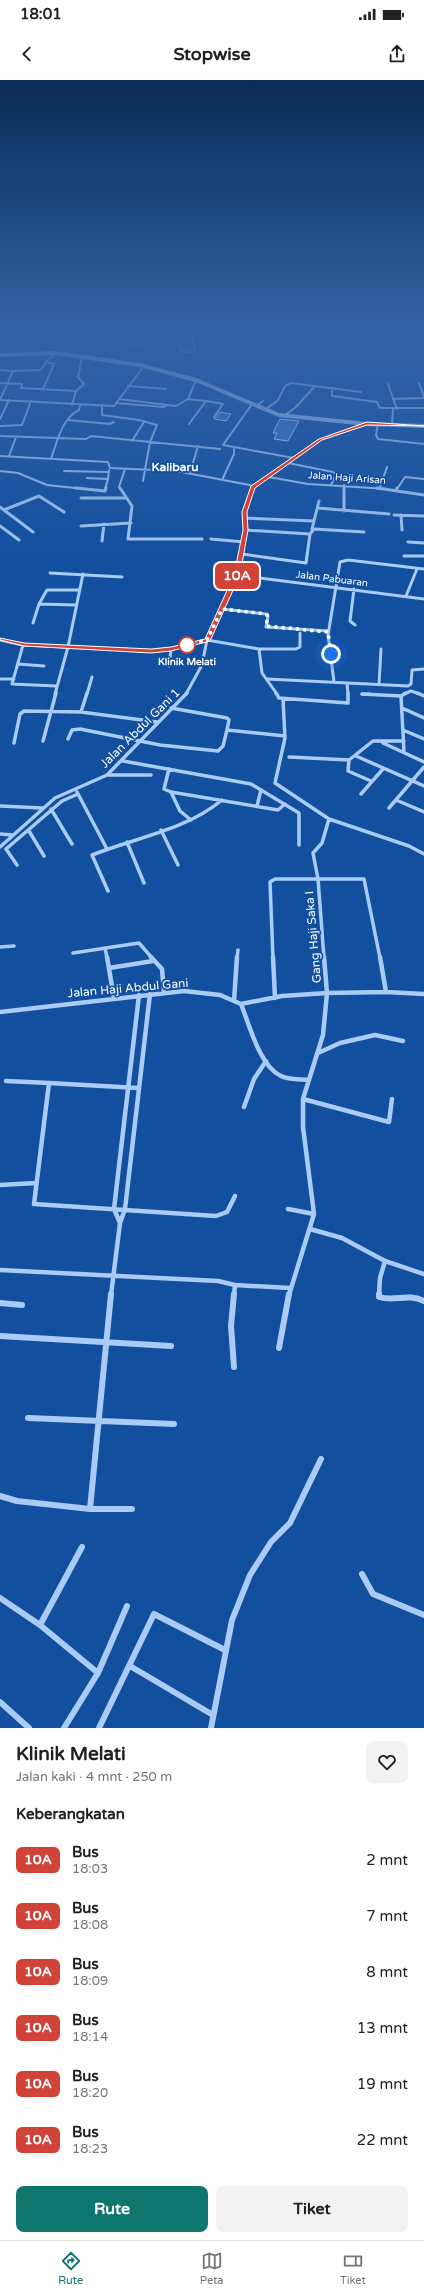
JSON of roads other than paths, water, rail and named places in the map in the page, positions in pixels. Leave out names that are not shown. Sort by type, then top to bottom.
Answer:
[{"type":"street","points":[[0,426],[22,426],[29,406]]},
{"type":"street","points":[[51,459],[58,438],[68,420],[79,406]]},
{"type":"street","points":[[114,406],[102,406],[102,415],[157,425],[150,442],[143,481]]},
{"type":"street","points":[[150,406],[165,406]]},
{"type":"street","points":[[189,424],[202,406]]},
{"type":"street","points":[[214,417],[222,406]]},
{"type":"street","points":[[253,406],[223,443],[224,446],[234,449],[294,458]]},
{"type":"street","points":[[256,406],[284,416],[367,424],[424,426]]},
{"type":"street","points":[[265,410],[270,406]]},
{"type":"street","points":[[284,416],[298,406]]},
{"type":"street","points":[[379,406],[393,409],[424,408]]},
{"type":"street","points":[[392,424],[393,409]]},
{"type":"street","points":[[0,419],[2,413]]},
{"type":"street","points":[[68,420],[110,424],[114,422]]},
{"type":"street","points":[[132,441],[134,435],[144,422]]},
{"type":"street","points":[[110,468],[146,469],[190,473],[223,478],[255,486],[317,441],[367,424]]},
{"type":"street","points":[[378,424],[376,435],[378,439],[424,444]]},
{"type":"street","points":[[8,456],[20,432]]},
{"type":"street","points":[[0,436],[86,439],[91,436],[198,446],[220,450]]},
{"type":"street","points":[[190,473],[198,446]]},
{"type":"street","points":[[223,478],[234,454],[234,449]]},
{"type":"street","points":[[0,456],[110,463],[105,491],[47,485],[18,473],[0,471]]},
{"type":"street","points":[[288,463],[333,472],[336,474],[331,485]]},
{"type":"street","points":[[380,487],[384,471],[387,466]]},
{"type":"street","points":[[125,469],[119,487],[132,506],[130,540],[202,540]]},
{"type":"street","points":[[64,471],[108,472]]},
{"type":"street","name":"Jalan Haji Arisan","points":[[269,477],[331,485],[380,487],[424,495]]},
{"type":"street","points":[[396,490],[405,477],[424,479]]},
{"type":"street","points":[[87,478],[108,479]]},
{"type":"street","points":[[344,485],[344,511]]},
{"type":"street","name":"Jalan Abdul Gani 1","points":[[0,847],[55,798],[75,788],[108,775],[123,761],[157,722],[194,686],[202,665],[207,640],[237,575],[244,542],[244,518],[248,498],[255,486]]},
{"type":"street","points":[[4,510],[39,496],[64,512]]},
{"type":"street","points":[[81,498],[126,498]]},
{"type":"street","points":[[242,554],[306,563],[310,534],[320,501]]},
{"type":"street","points":[[0,507],[32,532]]},
{"type":"street","points":[[318,508],[388,514]]},
{"type":"street","points":[[394,515],[424,517]]},
{"type":"street","points":[[401,515],[402,530]]},
{"type":"street","points":[[244,518],[314,521]]},
{"type":"street","points":[[81,526],[131,523]]},
{"type":"street","points":[[102,541],[104,524]]},
{"type":"street","points":[[0,526],[19,540]]},
{"type":"street","points":[[312,529],[364,532]]},
{"type":"street","points":[[245,530],[310,534]]},
{"type":"street","points":[[211,539],[244,542]]},
{"type":"street","points":[[408,542],[424,542]]},
{"type":"street","points":[[404,556],[424,556]]},
{"type":"street","points":[[334,682],[328,632],[337,587],[339,565],[342,561],[417,569],[424,568]]},
{"type":"street","points":[[406,596],[417,569]]},
{"type":"street","points":[[50,573],[122,577]]},
{"type":"street","points":[[43,741],[56,686],[68,647],[83,574]]},
{"type":"street","name":"Jalan Pabuaran","points":[[237,575],[424,599]]},
{"type":"street","points":[[354,589],[350,621],[355,625]]},
{"type":"street","points":[[33,623],[39,604],[47,590],[79,590]]},
{"type":"street","points":[[39,604],[76,605]]},
{"type":"street","points":[[222,609],[266,614],[268,616],[266,626],[328,632]]},
{"type":"street","points":[[0,640],[24,645],[151,651],[171,649],[207,640],[259,649],[299,648],[300,632]]},
{"type":"street","points":[[24,645],[13,684],[56,686]]},
{"type":"street","points":[[168,666],[171,649]]},
{"type":"street","points":[[259,649],[262,673],[277,697],[283,699],[348,703],[347,683]]},
{"type":"street","points":[[379,684],[381,649]]},
{"type":"street","points":[[18,664],[44,666]]},
{"type":"street","points":[[267,679],[408,686],[411,684],[412,670],[424,669]]},
{"type":"street","points":[[81,712],[92,677]]},
{"type":"street","points":[[0,679],[14,679]]},
{"type":"street","points":[[362,694],[401,696],[411,692],[424,696]]},
{"type":"street","points":[[401,696],[404,752]]},
{"type":"street","points":[[283,699],[285,736],[275,783],[329,819],[409,846],[424,854]]},
{"type":"street","points":[[68,739],[71,732],[76,729],[139,741],[218,751],[223,746],[229,720],[227,718],[171,708]]},
{"type":"street","points":[[402,708],[424,718]]},
{"type":"street","points":[[14,743],[21,712],[81,712],[157,722]]},
{"type":"street","points":[[227,730],[285,736]]},
{"type":"street","points":[[403,730],[424,739]]},
{"type":"street","points":[[289,757],[349,760],[356,756],[373,741],[404,741]]},
{"type":"street","points":[[381,742],[424,762]]},
{"type":"street","points":[[356,756],[424,786]]},
{"type":"street","points":[[349,760],[348,770],[371,782]]},
{"type":"street","points":[[123,761],[249,784],[299,813],[299,844]]},
{"type":"street","points":[[389,808],[424,767]]},
{"type":"street","points":[[169,769],[164,789],[171,792],[278,810],[285,804]]},
{"type":"street","points":[[361,794],[383,769]]},
{"type":"street","points":[[108,775],[150,775]]},
{"type":"street","points":[[75,788],[107,848]]},
{"type":"street","points":[[257,806],[261,790]]},
{"type":"street","points":[[171,792],[180,811],[191,820]]},
{"type":"street","points":[[17,866],[6,849],[29,831],[62,801],[78,794]]},
{"type":"street","points":[[108,891],[91,856],[107,848],[191,820],[214,808],[222,800]]},
{"type":"street","points":[[396,800],[424,812]]},
{"type":"street","points":[[0,806],[42,808]]},
{"type":"street","points":[[52,809],[72,844]]},
{"type":"street","name":"Gang Haji Saka I","points":[[314,1214],[302,1127],[303,1100],[318,1052],[324,1026],[328,993],[318,879],[313,851],[322,843],[329,819]]},
{"type":"street","points":[[161,830],[178,865]]},
{"type":"street","points":[[29,831],[44,856]]},
{"type":"street","points":[[0,834],[12,835]]},
{"type":"street","points":[[127,842],[144,883]]},
{"type":"street","points":[[275,998],[270,882],[275,879],[360,878],[365,881],[386,992]]},
{"type":"street","points":[[73,953],[136,942],[141,944],[153,961],[162,969],[164,992]]},
{"type":"street","points":[[0,947],[14,946]]},
{"type":"street","points":[[105,948],[114,998]]},
{"type":"street","points":[[234,1001],[238,950]]},
{"type":"street","points":[[109,968],[153,961]]},
{"type":"street","name":"Jalan Haji Abdul Gani","points":[[0,1012],[164,992],[204,992],[241,1004]]},
{"type":"street","points":[[309,1080],[281,1076],[272,1070],[266,1061],[241,1004],[275,998],[328,993],[386,992],[424,994]]},
{"type":"street","points":[[90,1509],[100,1423],[113,1275],[120,1223],[125,1209],[150,994]]},
{"type":"street","points":[[120,1223],[114,1209],[139,995]]},
{"type":"street","points":[[318,1052],[340,1043],[376,1035],[403,1041]]},
{"type":"street","points":[[244,1107],[254,1079],[266,1061]]},
{"type":"street","points":[[6,1081],[138,1088]]},
{"type":"street","points":[[49,1083],[36,1183],[35,1205],[125,1209],[216,1216],[227,1212],[235,1196]]},
{"type":"street","points":[[303,1100],[388,1122],[392,1099]]},
{"type":"street","points":[[123,1142],[132,1142]]},
{"type":"street","points":[[0,1185],[36,1183]]},
{"type":"street","points":[[279,1348],[290,1288],[299,1256],[310,1229],[314,1214],[288,1209]]},
{"type":"street","points":[[310,1229],[350,1241],[385,1261],[424,1274]]},
{"type":"street","points":[[385,1261],[380,1278],[379,1297],[393,1299],[413,1295],[424,1301]]},
{"type":"street","points":[[0,1270],[218,1281],[235,1285],[290,1288]]},
{"type":"street","points":[[234,1367],[231,1326],[235,1285]]},
{"type":"street","points":[[0,1303],[22,1305]]},
{"type":"street","points":[[0,1336],[171,1346]]},
{"type":"street","points":[[28,1418],[100,1423],[174,1424]]},
{"type":"street","points":[[211,1728],[224,1650],[232,1620],[250,1575],[271,1542],[293,1519],[321,1459]]},
{"type":"street","points":[[0,1496],[17,1501],[90,1509],[132,1509]]},
{"type":"street","points":[[40,1625],[82,1547]]},
{"type":"street","points":[[362,1574],[373,1594],[384,1600],[424,1615]]},
{"type":"street","points":[[0,1598],[40,1625],[98,1673]]},
{"type":"street","points":[[64,1728],[98,1673],[127,1606]]},
{"type":"street","points":[[99,1728],[154,1614],[224,1650]]},
{"type":"street","points":[[130,1666],[214,1715]]},
{"type":"street","points":[[0,1702],[29,1728]]},
{"type":"place","name":"Klinik Melati","points":[[187,645]]},
{"type":"district","name":"Kalibaru","points":[[175,467]]}]
